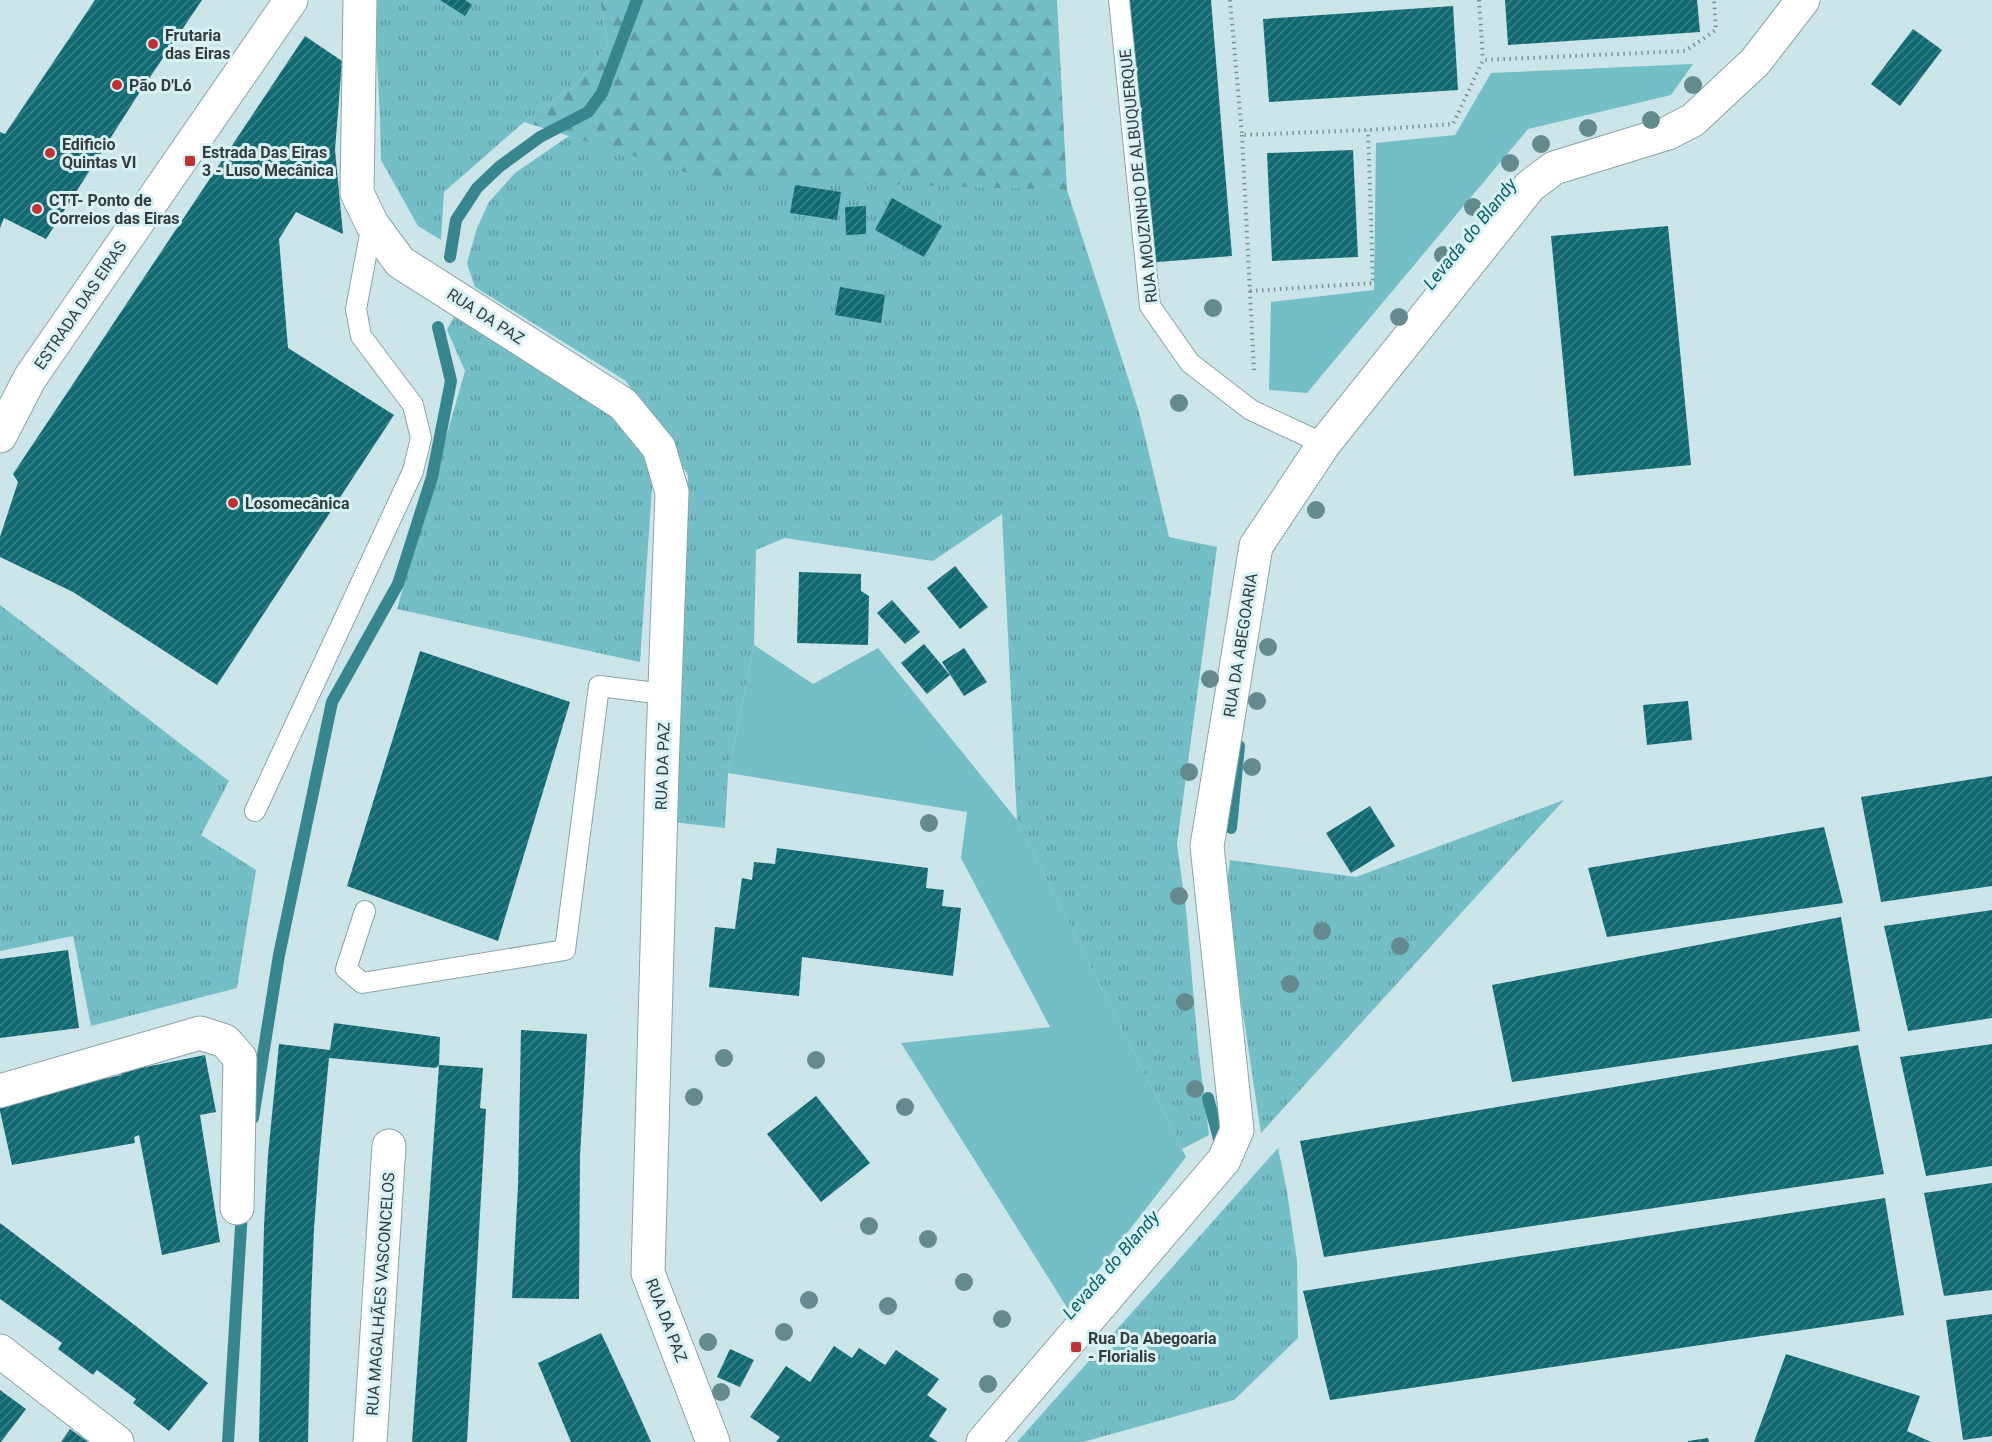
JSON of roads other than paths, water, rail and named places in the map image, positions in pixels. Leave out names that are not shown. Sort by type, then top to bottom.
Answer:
[{"type":"street","name":"ESTRADA DAS EIRAS","points":[[0,436],[30,378],[291,0]]},
{"type":"street","name":"RUA DA PAZ","points":[[360,0],[357,193],[372,224],[400,261],[623,404],[659,448],[672,492],[648,1273],[713,1442]]},
{"type":"street","name":"RUA DA ABEGOARIA","points":[[982,1442],[1224,1160],[1237,1130],[1207,846],[1256,546],[1324,444],[1530,186],[1554,168],[1668,133],[1693,120],[1755,62],[1803,0]]},
{"type":"street","points":[[0,1091],[200,1033],[225,1041],[240,1058],[237,1208]]},
{"type":"street","name":"RUA MAGALHÃES VASCONCELOS","points":[[370,1442],[389,1146]]},
{"type":"street","points":[[0,1352],[117,1442]]},
{"type":"lane","name":"RUA MOUZINHO DE ALBUQUERQUE","points":[[1119,0],[1150,306],[1190,363],[1251,410],[1324,444]]},
{"type":"lane","points":[[255,811],[413,471],[421,438],[413,405],[361,336],[356,309],[372,224]]},
{"type":"lane","points":[[365,911],[346,969],[362,983],[565,950],[598,686],[664,694]]},
{"type":"waterway","points":[[450,257],[456,220],[477,188],[499,167],[540,137],[588,112],[602,93],[637,0]]},
{"type":"waterway","points":[[253,1118],[279,955],[332,702],[398,584],[432,477],[451,381],[438,327]]},
{"type":"waterway","name":"Levada do Blandy","points":[[1231,828],[1239,746]]},
{"type":"waterway","name":"Levada do Blandy","points":[[1208,1098],[1222,1150]]},
{"type":"waterway","points":[[228,1442],[242,1210]]},
{"type":"place","name":"Frutaria das Eiras","points":[[153,44]]},
{"type":"place","name":"Pão D'Ló","points":[[117,85]]},
{"type":"place","name":"Edificio Quintas VI","points":[[50,153]]},
{"type":"place","name":"Estrada Das Eiras 3 - Luso Mecânica","points":[[190,161]]},
{"type":"place","name":"CTT- Ponto de Correios das Eiras","points":[[37,209]]},
{"type":"place","name":"Losomecânica","points":[[233,503]]},
{"type":"place","name":"Rua Da Abegoaria - Florialis","points":[[1076,1347]]}]
